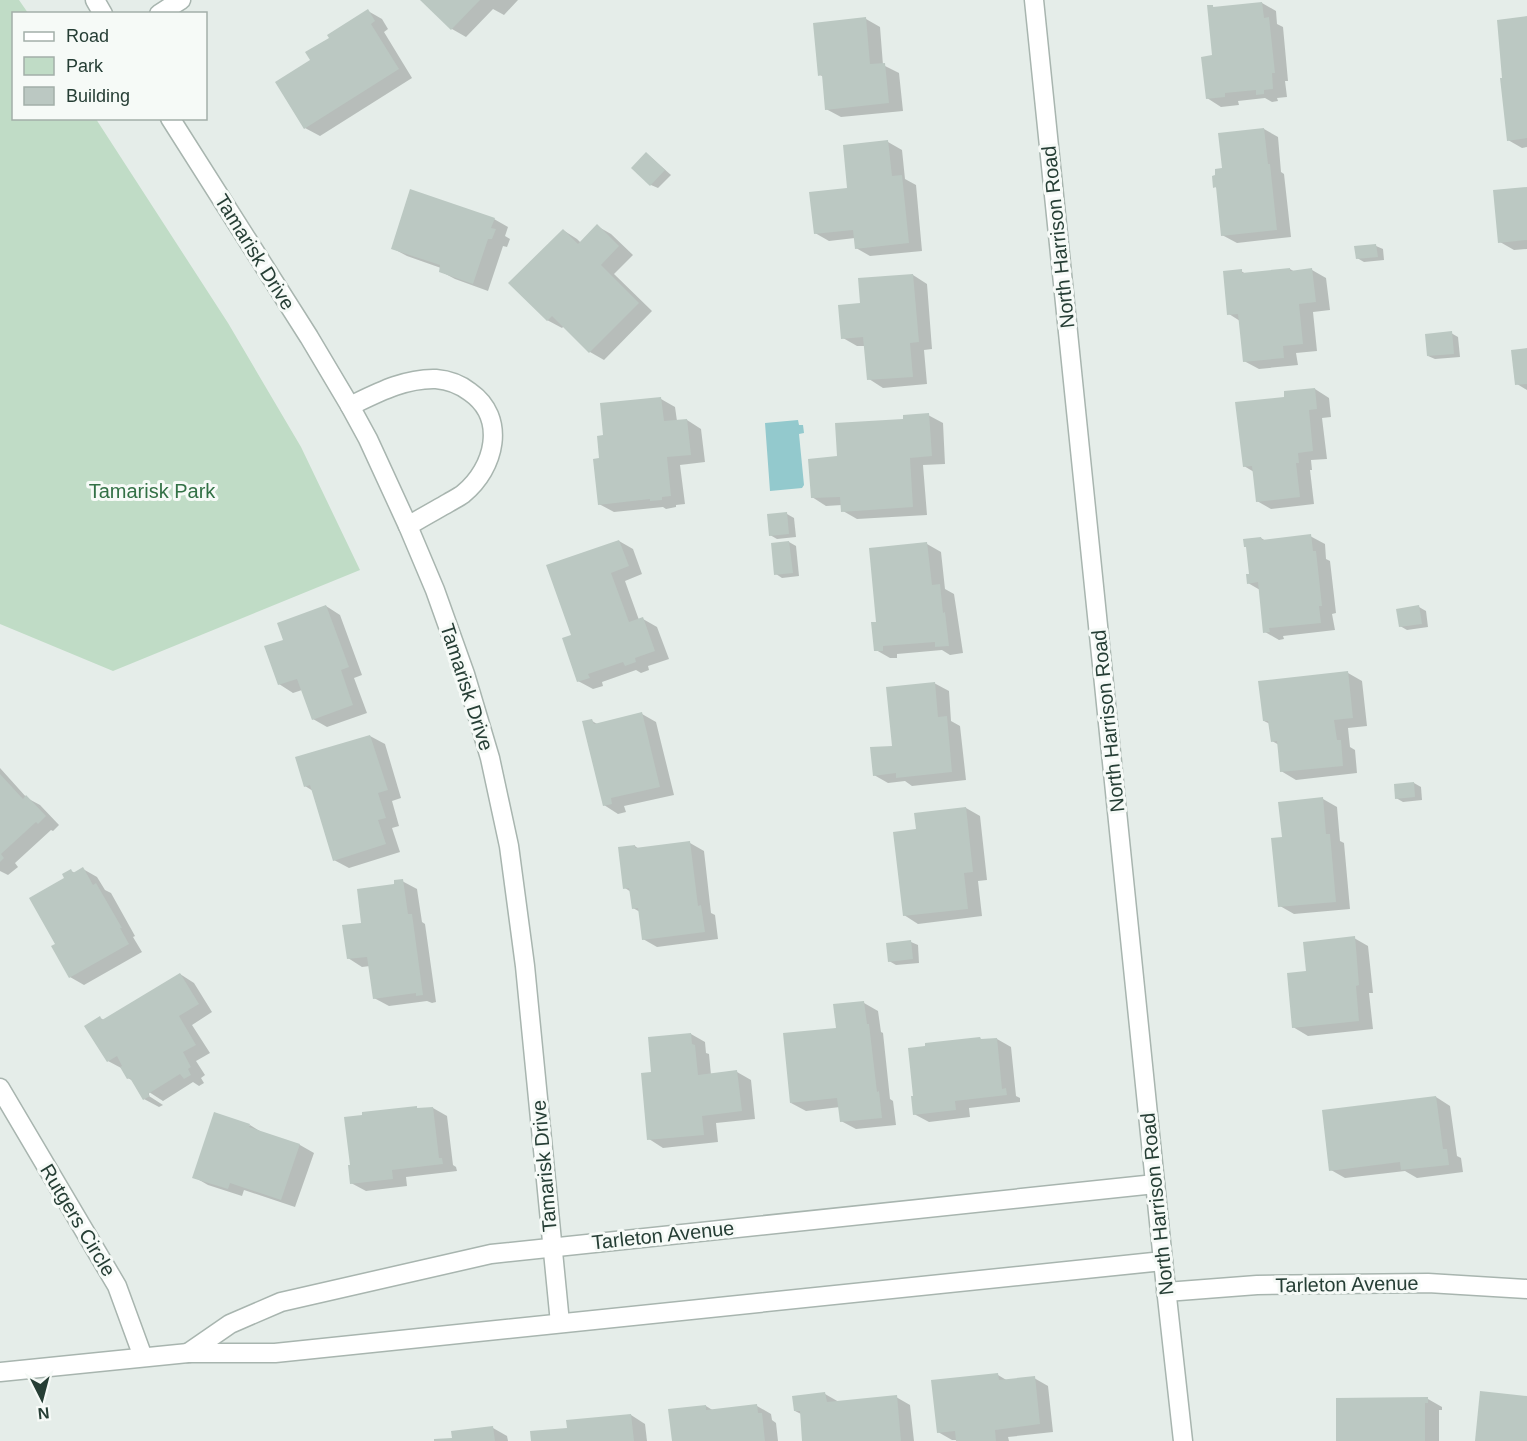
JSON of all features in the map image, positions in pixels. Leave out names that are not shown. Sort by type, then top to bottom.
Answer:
[{"type":"street","points":[[162,12],[181,0]]},
{"type":"street","name":"North Harrison Road","points":[[1034,0],[1183,1441]]},
{"type":"street","name":"Tamarisk Drive","points":[[171,120],[309,337],[368,439],[435,590],[465,674],[490,758],[509,846],[525,966],[560,1323]]},
{"type":"street","points":[[350,406],[416,379],[439,379],[461,385],[476,396],[490,415],[493,433],[492,452],[481,474],[463,494],[408,526]]},
{"type":"street","name":"Rutgers Circle","points":[[0,1088],[117,1286],[144,1357]]},
{"type":"street","name":"Tarleton Avenue","points":[[188,1353],[230,1324],[281,1302],[491,1254],[1155,1184]]},
{"type":"street","name":"Tarleton Avenue","points":[[0,1372],[188,1353],[275,1353],[1163,1261]]},
{"type":"street","name":"Tarleton Avenue","points":[[1166,1292],[1257,1285],[1428,1283],[1527,1289]]},
{"type":"green space","name":"Tamarisk Park","points":[[0,0],[19,0],[27,12],[12,12],[12,120],[97,120],[228,323],[301,447],[360,570],[113,671],[0,624]]},
{"type":"water","points":[[798,420],[799,425],[803,425],[804,433],[799,434],[804,485],[802,488],[770,491],[765,423]]},
{"type":"building","points":[[420,0],[480,0],[451,30]]},
{"type":"building","points":[[1262,2],[1264,18],[1269,17],[1275,73],[1272,73],[1273,89],[1264,90],[1264,94],[1256,95],[1256,90],[1225,93],[1225,97],[1206,99],[1201,57],[1212,55],[1207,5],[1213,5],[1213,7]]},
{"type":"building","points":[[368,9],[375,21],[371,24],[399,69],[304,129],[275,82],[310,60],[305,52],[329,38],[327,35]]},
{"type":"building","points":[[1527,16],[1527,138],[1507,141],[1497,20]]},
{"type":"building","points":[[866,17],[870,64],[885,63],[889,103],[825,110],[822,75],[818,76],[813,23]]},
{"type":"building","points":[[1264,128],[1277,230],[1221,236],[1216,187],[1213,188],[1212,176],[1215,175],[1215,169],[1222,168],[1218,133]]},
{"type":"building","points":[[888,140],[892,176],[902,175],[909,243],[855,249],[853,230],[814,234],[809,192],[847,188],[843,145]]},
{"type":"building","points":[[646,152],[665,170],[650,186],[631,168]]},
{"type":"building","points":[[1527,187],[1527,240],[1498,243],[1493,190]]},
{"type":"building","points":[[410,189],[495,218],[491,228],[496,229],[492,239],[488,239],[473,284],[439,272],[440,265],[391,249]]},
{"type":"building","points":[[597,224],[619,246],[601,265],[639,303],[589,353],[552,316],[547,321],[508,283],[563,229],[578,244]]},
{"type":"building","points":[[1376,244],[1378,257],[1356,259],[1354,246]]},
{"type":"building","points":[[1290,268],[1290,271],[1312,268],[1316,302],[1299,304],[1303,344],[1283,346],[1284,358],[1243,362],[1238,314],[1227,315],[1223,271],[1242,269],[1242,273]]},
{"type":"building","points":[[913,274],[919,342],[910,343],[913,377],[867,380],[863,337],[841,339],[838,305],[860,303],[858,278]]},
{"type":"building","points":[[1452,331],[1454,354],[1427,356],[1425,334]]},
{"type":"building","points":[[1527,348],[1527,384],[1515,385],[1511,350]]},
{"type":"building","points":[[1315,388],[1317,409],[1309,410],[1313,451],[1298,453],[1299,463],[1296,463],[1300,497],[1256,502],[1252,466],[1243,467],[1235,402],[1284,397],[1284,391]]},
{"type":"building","points":[[661,397],[664,421],[687,419],[691,455],[667,457],[671,496],[662,497],[662,500],[650,501],[650,499],[598,505],[593,459],[599,458],[597,436],[603,435],[600,403]]},
{"type":"building","points":[[929,413],[932,456],[910,458],[913,507],[841,512],[840,497],[811,498],[808,459],[837,456],[835,423],[903,419],[903,415]]},
{"type":"building","points":[[787,512],[789,534],[769,536],[767,514]]},
{"type":"building","points":[[1311,534],[1313,551],[1316,551],[1322,606],[1319,606],[1321,623],[1269,628],[1270,632],[1263,633],[1258,582],[1247,584],[1246,574],[1249,574],[1243,539],[1261,537],[1262,540]]},
{"type":"building","points":[[619,540],[629,566],[611,573],[629,622],[643,617],[655,651],[635,658],[636,662],[625,666],[623,662],[588,674],[590,678],[577,682],[562,638],[571,635],[546,565]]},
{"type":"building","points":[[789,541],[793,573],[774,575],[771,543]]},
{"type":"building","points":[[927,542],[932,585],[940,584],[949,646],[935,647],[935,642],[883,646],[883,651],[874,651],[871,622],[876,622],[869,548]]},
{"type":"building","points":[[326,605],[349,667],[341,670],[353,705],[312,720],[297,679],[278,685],[264,646],[283,640],[277,623]]},
{"type":"building","points":[[1419,605],[1422,624],[1399,627],[1396,609]]},
{"type":"building","points":[[1348,671],[1353,718],[1334,720],[1337,740],[1341,740],[1343,766],[1280,772],[1277,741],[1271,742],[1268,721],[1263,721],[1258,681]]},
{"type":"building","points":[[935,682],[938,717],[947,716],[952,772],[896,778],[896,773],[873,776],[870,747],[892,746],[886,687]]},
{"type":"building","points":[[642,712],[660,787],[611,798],[612,804],[603,806],[582,721],[592,719],[594,724]]},
{"type":"building","points":[[370,735],[388,790],[378,793],[386,818],[378,820],[386,844],[333,861],[310,785],[304,787],[295,757]]},
{"type":"building","points":[[0,774],[23,799],[26,795],[46,816],[38,824],[36,822],[1,854],[4,858],[0,862]]},
{"type":"building","points":[[1414,782],[1415,797],[1395,799],[1394,784]]},
{"type":"building","points":[[1323,797],[1326,834],[1330,834],[1336,902],[1278,907],[1271,838],[1282,837],[1278,802]]},
{"type":"building","points":[[966,807],[973,872],[964,873],[968,909],[903,916],[893,832],[916,829],[914,813]]},
{"type":"building","points":[[690,841],[698,906],[701,905],[705,932],[642,940],[638,908],[632,909],[629,888],[623,889],[618,847],[635,845],[635,848]]},
{"type":"building","points":[[83,867],[93,885],[96,883],[129,944],[69,978],[51,946],[55,944],[29,898],[64,878],[62,874],[71,869],[73,873]]},
{"type":"building","points":[[403,879],[408,914],[412,914],[423,995],[416,996],[416,993],[373,999],[367,957],[347,959],[342,925],[361,923],[357,889],[394,884],[394,880]]},
{"type":"building","points":[[1355,936],[1359,1021],[1292,1028],[1287,973],[1306,971],[1303,942]]},
{"type":"building","points":[[911,940],[913,959],[888,962],[886,943]]},
{"type":"building","points":[[180,973],[199,1004],[179,1016],[196,1045],[183,1052],[191,1067],[188,1069],[191,1075],[184,1079],[180,1074],[148,1094],[150,1096],[143,1100],[130,1078],[127,1079],[117,1056],[107,1062],[84,1026],[100,1016],[102,1020]]},
{"type":"building","points":[[864,1001],[882,1118],[840,1122],[837,1098],[790,1103],[783,1033],[836,1028],[833,1004]]},
{"type":"building","points":[[691,1033],[692,1044],[695,1045],[698,1075],[737,1070],[742,1111],[702,1116],[704,1135],[647,1140],[641,1073],[651,1072],[648,1037]]},
{"type":"building","points":[[980,1037],[981,1039],[997,1038],[1002,1089],[1006,1088],[1007,1095],[955,1101],[956,1110],[913,1115],[908,1048],[925,1046],[925,1043]]},
{"type":"building","points":[[1436,1096],[1443,1149],[1447,1149],[1449,1165],[1401,1170],[1400,1162],[1329,1171],[1322,1110]]},
{"type":"building","points":[[417,1106],[417,1108],[433,1107],[439,1158],[442,1158],[443,1164],[392,1170],[393,1179],[350,1184],[344,1117],[362,1115],[362,1112]]},
{"type":"building","points":[[214,1112],[250,1124],[249,1127],[300,1144],[281,1200],[230,1183],[228,1189],[192,1178]]},
{"type":"building","points":[[998,1373],[999,1380],[1035,1376],[1040,1424],[995,1430],[996,1441],[956,1441],[955,1431],[937,1433],[931,1380]]},
{"type":"building","points":[[1480,1391],[1527,1396],[1527,1441],[1475,1441]]},
{"type":"building","points":[[825,1392],[827,1402],[897,1395],[901,1441],[802,1441],[800,1411],[794,1411],[792,1396]]},
{"type":"building","points":[[1428,1397],[1428,1403],[1425,1403],[1425,1441],[1336,1441],[1336,1398]]},
{"type":"building","points":[[757,1404],[758,1413],[762,1413],[765,1441],[672,1441],[668,1409],[706,1405],[706,1410]]},
{"type":"building","points":[[631,1414],[634,1441],[531,1441],[530,1431],[567,1428],[566,1420]]},
{"type":"building","points":[[493,1426],[495,1441],[434,1441],[434,1439],[452,1438],[451,1431]]}]
